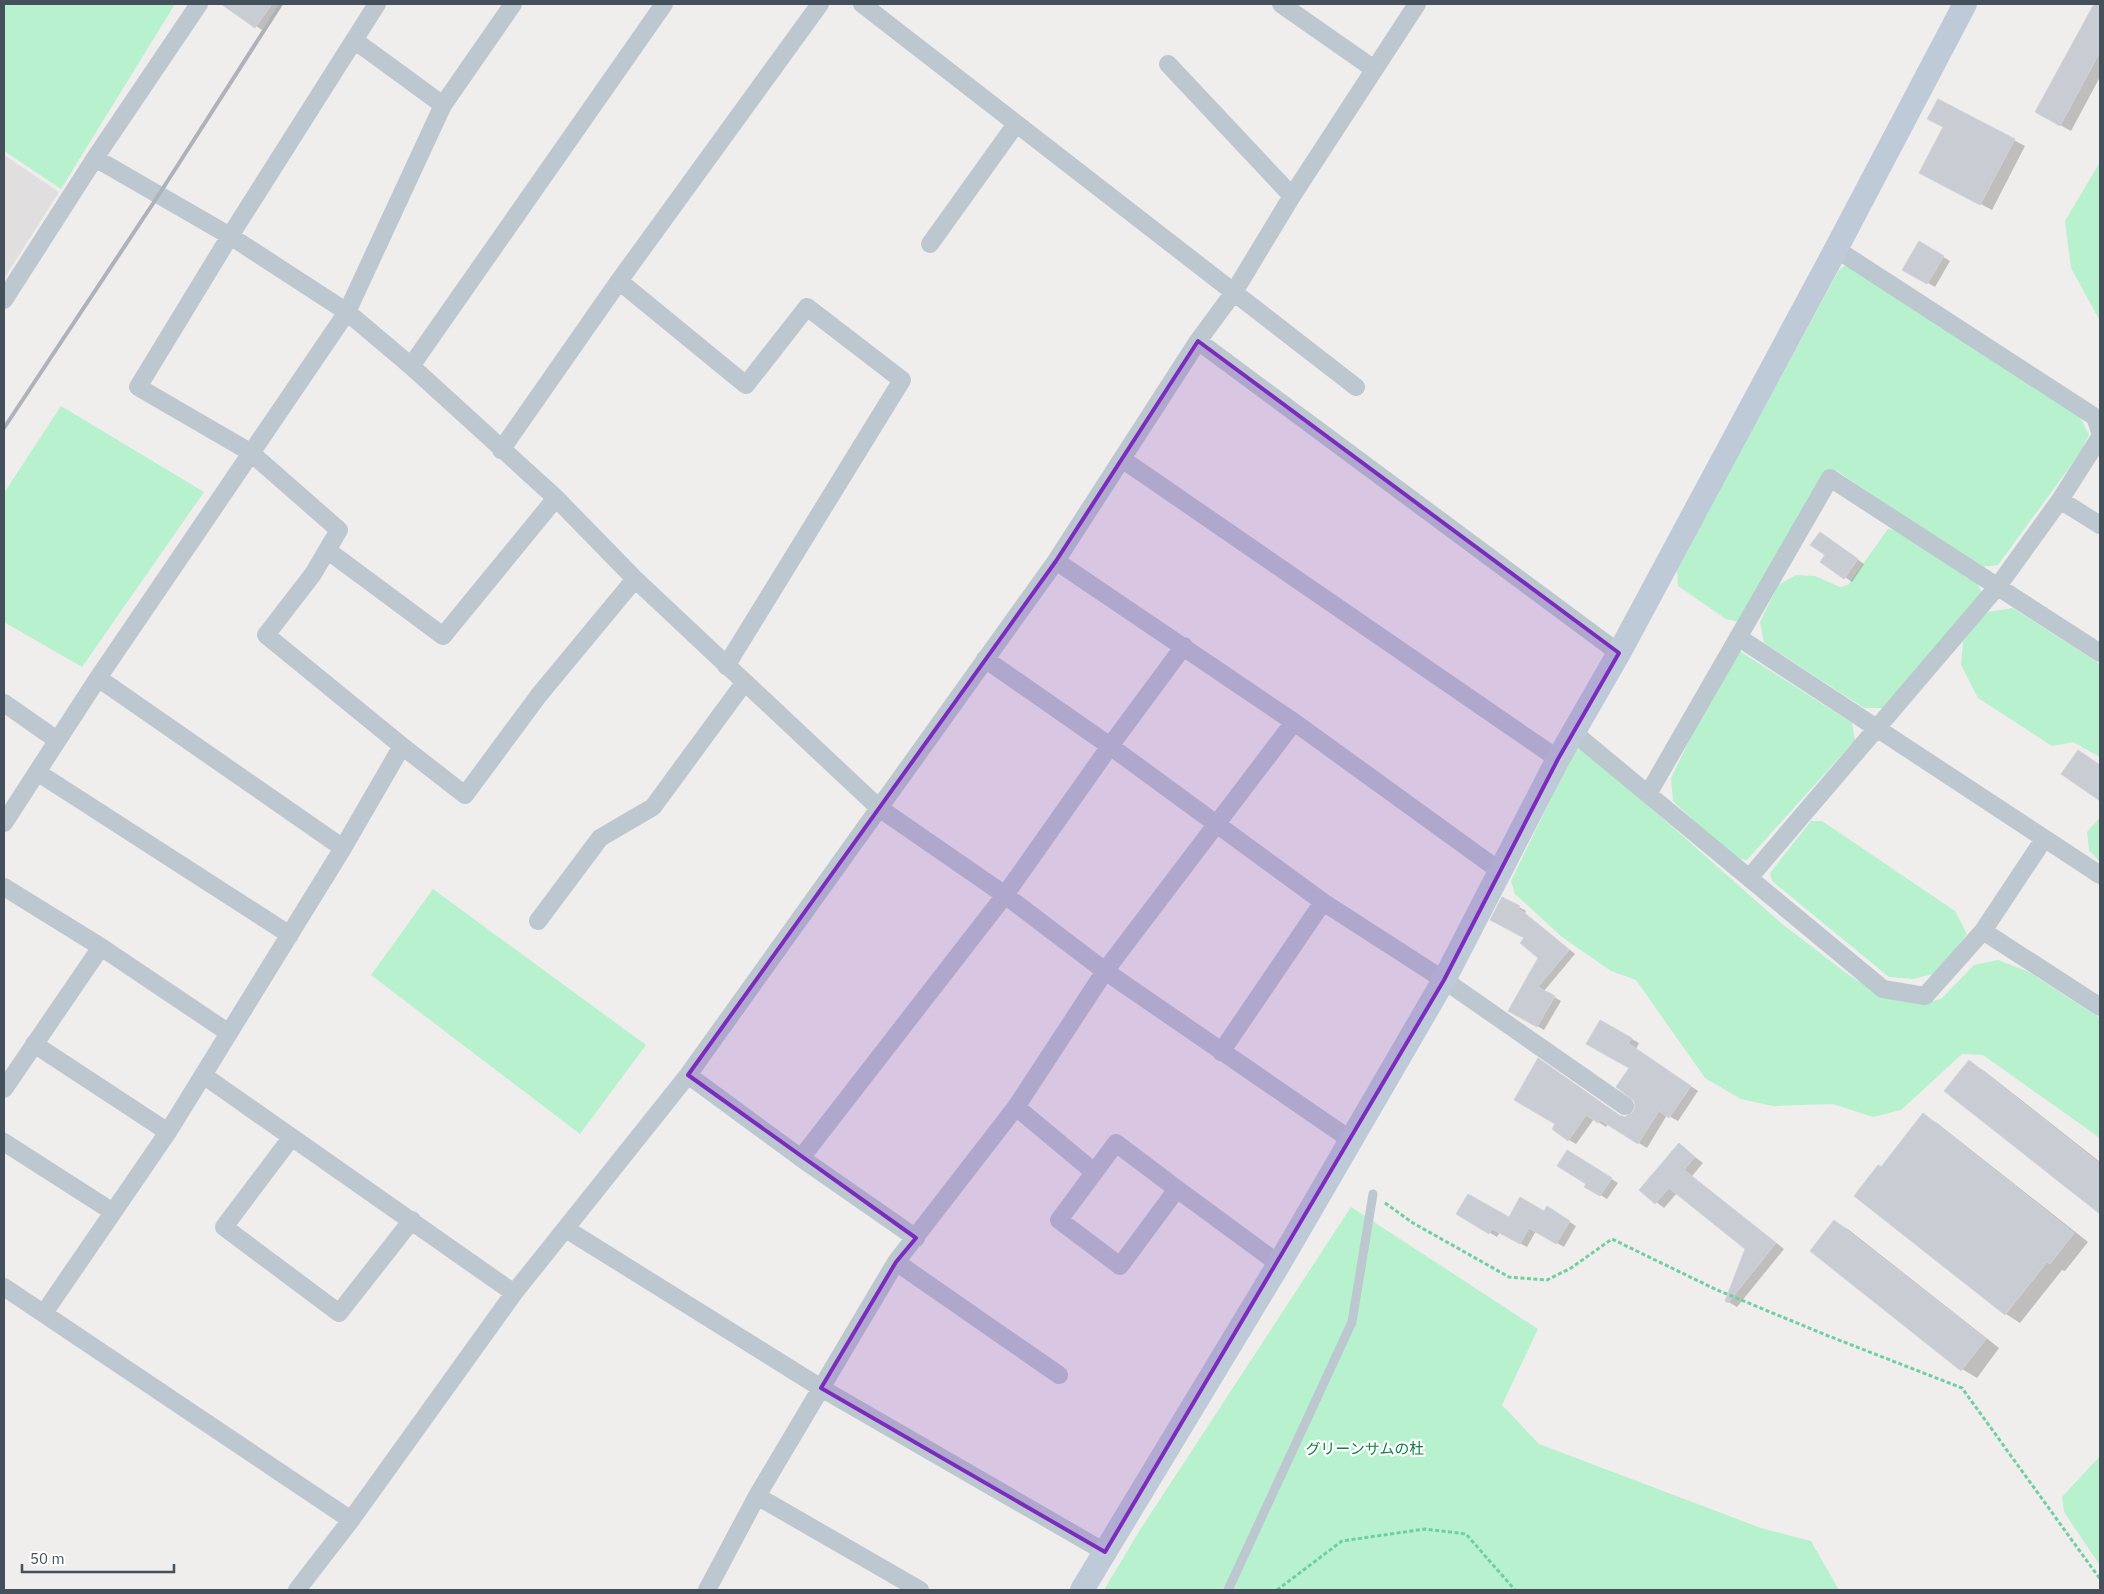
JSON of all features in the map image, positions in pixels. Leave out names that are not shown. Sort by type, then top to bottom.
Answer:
[{"type":"street","points":[[4,300],[95,158],[199,4]]},
{"type":"street","points":[[377,4],[230,236],[138,388],[250,452],[339,530],[313,574],[266,636],[465,795],[539,694],[635,580]]},
{"type":"street","points":[[4,823],[98,678],[347,312],[443,105],[513,4]]},
{"type":"street","points":[[411,366],[664,4]]},
{"type":"street","points":[[501,450],[619,282],[820,4]]},
{"type":"street","points":[[862,4],[1356,387]]},
{"type":"street","points":[[1281,4],[1374,69]]},
{"type":"street","points":[[297,1590],[351,1520],[514,1293],[688,1075],[1056,561],[1198,341],[1234,292],[1292,196],[1417,4]]},
{"type":"street","points":[[1082,1590],[1279,1264],[1444,980],[1558,759],[1619,653],[1965,4]]},
{"type":"street","points":[[354,40],[443,105]]},
{"type":"street","points":[[1168,64],[1292,196]]},
{"type":"street","points":[[930,244],[1016,124]]},
{"type":"street","points":[[95,158],[230,236],[347,312],[411,366],[501,450],[556,498],[635,580],[879,808],[1005,895],[1105,971],[1351,1140]]},
{"type":"street","points":[[1836,249],[2095,417],[2100,432]]},
{"type":"street","points":[[619,282],[746,385],[807,307],[902,380],[726,666]]},
{"type":"street","points":[[1198,341],[1619,653]]},
{"type":"street","points":[[1749,878],[1998,586],[2060,500],[2100,436]]},
{"type":"street","points":[[1122,458],[1558,759]]},
{"type":"street","points":[[1648,794],[1830,478],[2100,653]]},
{"type":"street","points":[[327,550],[444,636],[556,498]]},
{"type":"street","points":[[2060,500],[2100,525]]},
{"type":"street","points":[[1056,561],[1294,722],[1500,871]]},
{"type":"street","points":[[1738,637],[2100,875]]},
{"type":"street","points":[[801,1158],[1005,895],[1110,746],[1184,646]]},
{"type":"street","points":[[985,659],[1110,746],[1323,902],[1444,980],[1625,1106]]},
{"type":"street","points":[[98,678],[343,848]]},
{"type":"street","points":[[538,921],[600,838],[654,808],[744,682]]},
{"type":"street","points":[[4,703],[57,740]]},
{"type":"street","points":[[707,1590],[757,1496],[896,1262],[1016,1107],[1105,971],[1294,722]]},
{"type":"street","points":[[1573,732],[1882,988],[1925,996],[1983,931],[2044,839]]},
{"type":"street","points":[[44,1313],[168,1132],[343,848],[402,746]]},
{"type":"street","points":[[37,772],[290,935]]},
{"type":"street","points":[[4,887],[100,947],[229,1033]]},
{"type":"street","points":[[1221,1052],[1323,902]]},
{"type":"street","points":[[1983,931],[2100,1007]]},
{"type":"street","points":[[4,1089],[100,947]]},
{"type":"street","points":[[34,1044],[168,1132]]},
{"type":"street","points":[[203,1075],[514,1293]]},
{"type":"street","points":[[688,1075],[801,1158],[916,1238]]},
{"type":"street","points":[[1016,1107],[1094,1172]]},
{"type":"street","points":[[291,1138],[224,1227],[338,1313],[412,1220]]},
{"type":"street","points":[[4,1142],[113,1212]]},
{"type":"street","points":[[1177,1189],[1120,1266],[1059,1220],[1116,1143],[1279,1264]]},
{"type":"street","points":[[566,1229],[820,1388],[1105,1552]]},
{"type":"street","points":[[896,1262],[1060,1374]]},
{"type":"street","points":[[4,1287],[351,1520]]},
{"type":"street","points":[[757,1496],[920,1590]]},
{"type":"lane","points":[[1228,1590],[1352,1322],[1373,1194]]},
{"type":"path","points":[[1373,1194],[1413,1223],[1509,1277],[1547,1280],[1570,1268],[1612,1239],[1717,1290],[1962,1388],[2100,1580]]},
{"type":"path","points":[[1277,1590],[1342,1541],[1425,1529],[1466,1534],[1515,1590]]},
{"type":"highlighted area","points":[[1198,341],[1619,653],[1558,759],[1444,980],[1105,1552],[821,1388],[896,1262],[916,1238],[688,1075],[1056,561]]},
{"type":"shaded area","points":[[4,155],[59,192],[4,279]]},
{"type":"green space","points":[[4,4],[175,4],[61,189],[4,151]]},
{"type":"green space","points":[[2100,162],[2100,321],[2071,268],[2065,221]]},
{"type":"green space","points":[[1847,264],[2080,417],[2089,435],[2080,453],[1998,565],[1981,567],[1837,471],[1820,478],[1740,622],[1726,619],[1678,586],[1677,568],[1839,270]]},
{"type":"green space","points":[[61,406],[204,492],[82,667],[4,622],[4,493]]},
{"type":"green space","points":[[1888,529],[1895,530],[1976,581],[1982,593],[1884,708],[1864,708],[1764,643],[1760,622],[1778,585],[1796,575],[1815,576],[1840,587],[1848,585]]},
{"type":"green space","points":[[2013,608],[2100,664],[2100,757],[2073,742],[2052,746],[1978,698],[1961,665],[1964,632],[1988,612]]},
{"type":"green space","points":[[1738,650],[1852,723],[1855,740],[1747,860],[1734,858],[1673,801],[1671,778],[1731,654]]},
{"type":"green space","points":[[1583,748],[1781,923],[1850,976],[1886,997],[1919,1004],[1941,999],[1974,965],[1998,960],[2027,971],[2100,1018],[2100,1138],[1983,1055],[1962,1054],[1901,1110],[1873,1117],[1833,1104],[1773,1106],[1741,1099],[1705,1078],[1636,980],[1611,971],[1562,937],[1515,894],[1511,881],[1574,751]]},
{"type":"green space","points":[[2100,817],[2100,862],[2089,850],[2087,832]]},
{"type":"green space","points":[[1811,821],[1822,821],[1955,911],[1967,934],[1937,973],[1913,979],[1889,977],[1772,881],[1770,873]]},
{"type":"green space","points":[[433,889],[646,1045],[580,1134],[371,975]]},
{"type":"green space","name":"グリーンサムの杜","points":[[1351,1207],[1538,1329],[1502,1405],[1539,1444],[1761,1528],[1811,1541],[1839,1590],[1104,1590],[1138,1533]]},
{"type":"green space","points":[[2100,1456],[2099,1564],[2064,1512],[2062,1497]]},
{"type":"building","points":[[221,4],[272,4],[255,28]]},
{"type":"building","points":[[2094,4],[2100,4],[2100,52],[2060,126],[2035,112]]},
{"type":"building","points":[[1938,99],[2015,139],[1980,205],[1919,173],[1943,127],[1927,119]]},
{"type":"building","points":[[1919,241],[1944,256],[1927,284],[1902,270]]},
{"type":"building","points":[[1820,532],[1858,559],[1844,579],[1820,562],[1825,555],[1810,545]]},
{"type":"building","points":[[2078,750],[2100,765],[2100,801],[2061,774]]},
{"type":"building","points":[[1502,897],[1520,906],[1518,908],[1569,950],[1538,987],[1555,996],[1537,1027],[1508,1011],[1538,958],[1520,943],[1524,938],[1490,920]]},
{"type":"building","points":[[1600,1020],[1632,1038],[1628,1043],[1691,1086],[1669,1118],[1659,1111],[1638,1144],[1600,1120],[1598,1123],[1586,1115],[1568,1141],[1552,1129],[1555,1124],[1514,1100],[1538,1058],[1619,1115],[1625,1117],[1633,1112],[1635,1107],[1634,1101],[1616,1087],[1629,1068],[1586,1044]]},
{"type":"building","points":[[1969,1060],[2100,1164],[2100,1214],[1944,1091]]},
{"type":"building","points":[[1923,1113],[2074,1233],[2050,1264],[2047,1262],[2005,1315],[1854,1196],[1878,1165],[1881,1167]]},
{"type":"building","points":[[1679,1143],[1695,1157],[1684,1170],[1776,1243],[1728,1303],[1725,1301],[1745,1249],[1669,1188],[1655,1204],[1639,1190]]},
{"type":"building","points":[[1567,1150],[1612,1178],[1600,1196],[1584,1187],[1586,1184],[1557,1166]]},
{"type":"building","points":[[1468,1194],[1509,1217],[1520,1197],[1544,1211],[1547,1206],[1570,1221],[1556,1244],[1529,1228],[1520,1244],[1492,1229],[1489,1234],[1456,1214]]},
{"type":"building","points":[[1834,1220],[1986,1339],[1961,1371],[1810,1251]]},
{"type":"railway","points":[[4,428],[158,196],[281,4]]}]
